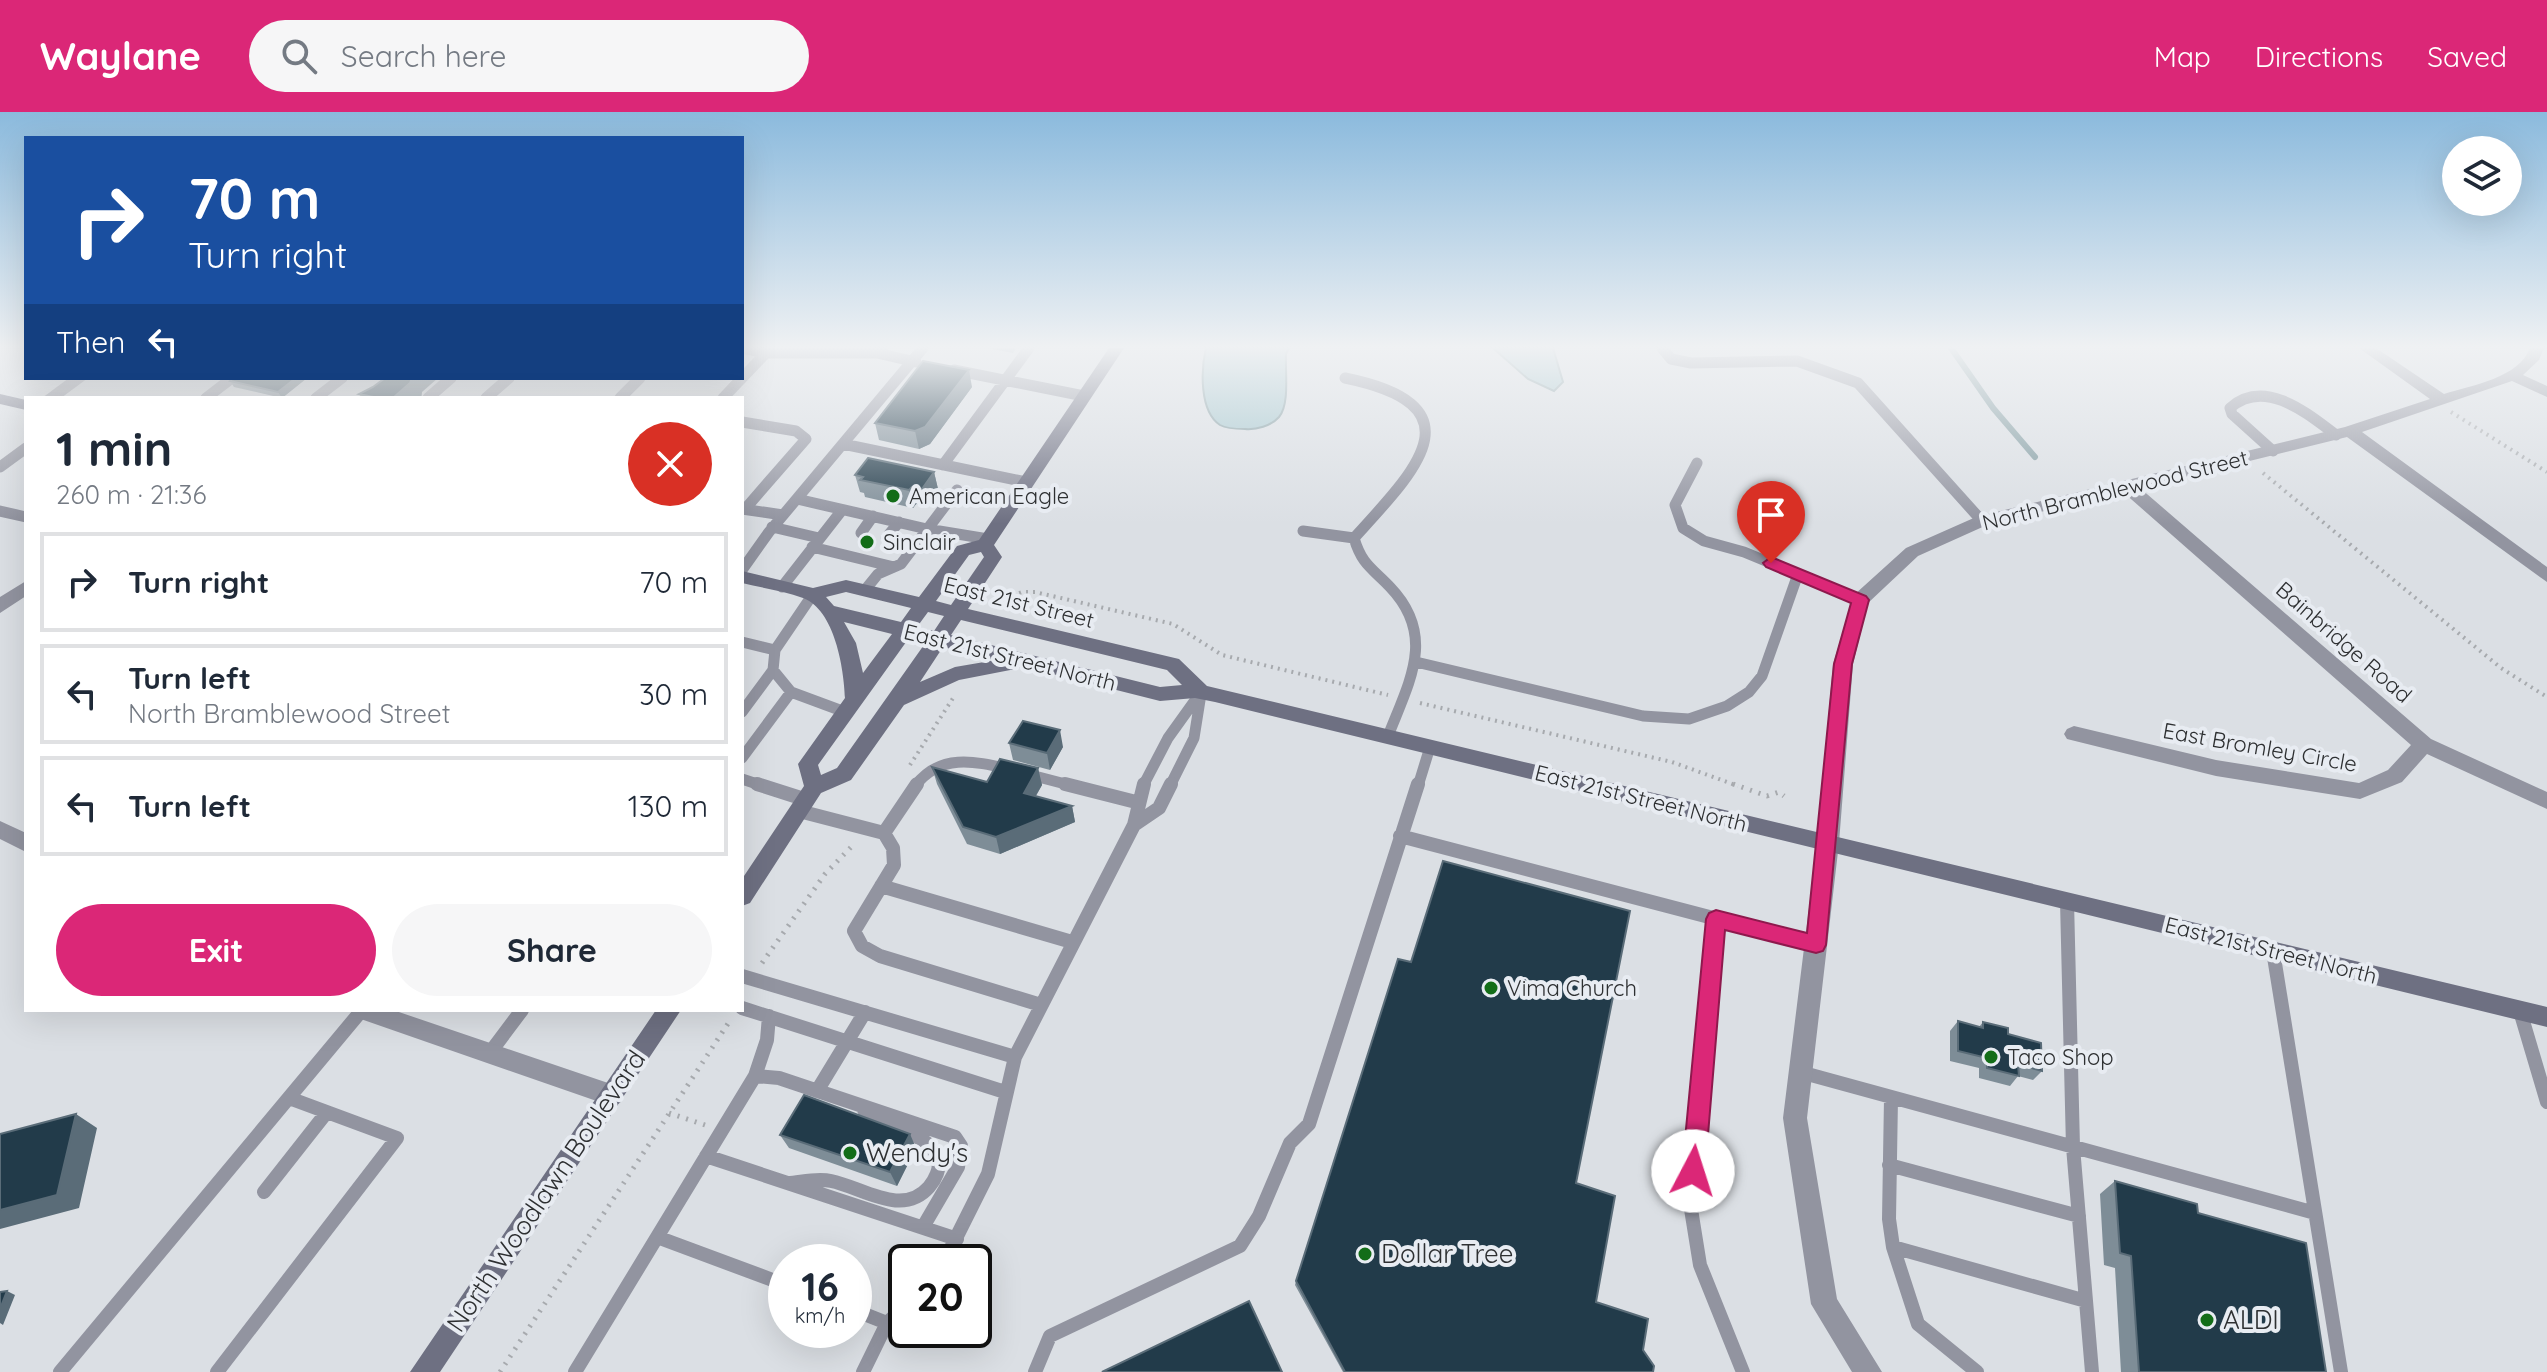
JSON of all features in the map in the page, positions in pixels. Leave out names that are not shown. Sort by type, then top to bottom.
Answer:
[{"type":"main road","points":[[807,800],[808,764],[963,550],[986,542],[1077,407]]},
{"type":"main road","points":[[744,894],[807,800],[844,774],[897,701],[993,557],[986,542]]},
{"type":"main road","points":[[744,578],[813,594],[828,611],[852,653],[850,705]]},
{"type":"main road","name":"East 21st Street","points":[[813,594],[840,586],[865,590],[1172,664],[1185,671],[1190,683],[1201,692]]},
{"type":"main road","name":"East 21st Street North","points":[[828,611],[1160,694],[1201,692],[1388,736],[2547,1017]]},
{"type":"main road","points":[[897,701],[955,674],[1031,661]]},
{"type":"main road","name":"North Woodlawn Boulevard","points":[[424,1372],[668,1012]]},
{"type":"street","name":"North Bramblewood Street","points":[[1860,600],[1912,552],[1982,521],[2343,433],[2422,407]]},
{"type":"street","points":[[2343,433],[2547,576]]},
{"type":"street","name":"Bainbridge Road","points":[[2128,487],[2424,744],[2547,801]]},
{"type":"street","points":[[0,607],[24,589]]},
{"type":"street","points":[[1860,600],[1843,664],[1828,843],[1795,1118],[1824,1304],[1868,1372]]},
{"type":"street","name":"East Bromley Circle","points":[[2074,734],[2216,768],[2360,791],[2395,776],[2424,744]]},
{"type":"street","points":[[0,829],[24,842]]},
{"type":"street","points":[[368,1012],[611,1095]]},
{"type":"lane","points":[[744,567],[772,527],[874,407]]},
{"type":"lane","points":[[943,465],[985,407]]},
{"type":"lane","points":[[1354,538],[1419,462],[1428,441],[1425,415],[1417,407]]},
{"type":"lane","points":[[1879,407],[1982,521]]},
{"type":"lane","points":[[2231,407],[2232,414],[2273,451]]},
{"type":"lane","points":[[2299,407],[2343,433]]},
{"type":"lane","points":[[744,422],[796,431],[806,439],[744,508]]},
{"type":"lane","points":[[843,444],[1026,482]]},
{"type":"lane","points":[[0,467],[24,451]]},
{"type":"lane","points":[[1697,463],[1675,505],[1683,528],[1704,541],[1744,552],[1860,600]]},
{"type":"lane","points":[[865,590],[878,574],[901,564],[957,490]]},
{"type":"lane","points":[[797,499],[986,542]]},
{"type":"lane","points":[[744,509],[783,515]]},
{"type":"lane","points":[[782,587],[842,510]]},
{"type":"lane","points":[[0,511],[24,517]]},
{"type":"lane","points":[[861,533],[873,516]]},
{"type":"lane","points":[[886,538],[899,522]]},
{"type":"lane","points":[[772,527],[873,557],[894,567]]},
{"type":"lane","points":[[1303,531],[1354,538]]},
{"type":"lane","points":[[1354,538],[1361,564],[1411,608],[1419,635],[1416,662],[1388,736]]},
{"type":"lane","points":[[1416,662],[1643,716],[1689,719],[1727,706],[1749,692],[1762,676],[1798,574]]},
{"type":"lane","points":[[744,709],[773,670],[775,650],[813,594]]},
{"type":"lane","points":[[744,642],[775,650]]},
{"type":"lane","points":[[773,670],[791,692],[850,705]]},
{"type":"lane","points":[[744,755],[791,692]]},
{"type":"lane","points":[[954,1244],[988,1174],[1015,1057],[1134,825],[1136,802],[1168,735],[1201,692]]},
{"type":"lane","points":[[1134,825],[1159,808],[1194,738],[1201,692]]},
{"type":"lane","points":[[1035,1372],[1050,1336],[1240,1246],[1259,1216],[1290,1143],[1309,1124],[1430,747]]},
{"type":"lane","points":[[884,833],[916,785],[937,762],[952,759],[981,762],[1136,802]]},
{"type":"lane","points":[[744,780],[807,800],[884,833],[893,848],[894,865],[854,931],[862,946],[880,956],[1041,1005]]},
{"type":"lane","points":[[1400,836],[1816,945]]},
{"type":"lane","points":[[881,886],[1072,942]]},
{"type":"lane","points":[[2067,901],[2073,1147],[2092,1372]]},
{"type":"lane","points":[[1716,919],[1690,1203],[1700,1265],[1743,1372]]},
{"type":"lane","points":[[2273,951],[2341,1372]]},
{"type":"lane","points":[[744,977],[1015,1057]]},
{"type":"lane","points":[[2520,1011],[2547,1102]]},
{"type":"lane","points":[[60,1372],[360,1012]]},
{"type":"lane","points":[[489,1054],[520,1012]]},
{"type":"lane","points":[[817,1091],[865,1012]]},
{"type":"lane","points":[[737,1013],[769,1016],[1005,1092]]},
{"type":"lane","points":[[575,1372],[755,1076],[767,1040],[769,1016]]},
{"type":"lane","points":[[1800,1072],[2315,1213]]},
{"type":"lane","points":[[755,1076],[779,1078],[955,1137],[961,1146],[958,1167],[923,1227]]},
{"type":"lane","points":[[217,1372],[397,1138],[289,1098]]},
{"type":"lane","points":[[1891,1098],[1889,1219],[1893,1247],[1918,1324],[1977,1372]]},
{"type":"lane","points":[[788,1183],[829,1181],[894,1200],[912,1200],[928,1189],[936,1176],[939,1159],[932,1146],[917,1137],[870,1121],[862,1106]]},
{"type":"lane","points":[[264,1192],[327,1112]]},
{"type":"lane","points":[[706,1156],[957,1239]]},
{"type":"lane","points":[[1889,1165],[2079,1216]]},
{"type":"lane","points":[[657,1237],[768,1278]]},
{"type":"lane","points":[[1893,1247],[2086,1301]]},
{"type":"lane","points":[[863,1372],[887,1323],[872,1317]]},
{"type":"path","points":[[2449,407],[2547,472]]},
{"type":"path","points":[[2263,473],[2501,668],[2547,697]]},
{"type":"path","points":[[992,603],[1022,592],[1035,592],[1126,613],[1173,624],[1222,655],[1385,694]]},
{"type":"path","points":[[1414,701],[1672,762],[1767,796],[1779,792],[1784,796]]},
{"type":"path","points":[[500,1372],[737,1013]]},
{"type":"path","points":[[669,1113],[711,1127]]},
{"type":"water","points":[[1207,407],[1284,407],[1276,420],[1254,429],[1220,425]]},
{"type":"building","points":[[888,407],[941,407],[925,427],[915,431],[875,423]]},
{"type":"building","points":[[868,458],[934,472],[922,489],[912,487],[909,490],[860,480],[863,477],[855,475]]},
{"type":"building","points":[[1023,721],[1060,730],[1047,753],[1009,743]]},
{"type":"building","points":[[1000,759],[1038,768],[1024,793],[1072,806],[996,837],[963,827],[932,767],[987,782]]},
{"type":"building","points":[[1443,861],[1630,911],[1576,1183],[1615,1196],[1596,1302],[1648,1319],[1643,1350],[1654,1366],[1653,1372],[1345,1372],[1296,1281],[1398,959],[1411,962]]},
{"type":"building","points":[[1958,1021],[1983,1028],[1983,1022],[2008,1028],[2008,1034],[2041,1043],[2042,1071],[2018,1064],[2019,1076],[1987,1068],[1987,1058],[1958,1051]]},
{"type":"building","points":[[804,1095],[910,1134],[890,1172],[780,1135]]},
{"type":"building","points":[[76,1114],[57,1195],[0,1210],[0,1134]]},
{"type":"building","name":"ALDI","points":[[2115,1181],[2197,1204],[2198,1213],[2306,1243],[2326,1372],[2139,1372],[2131,1256],[2120,1253]]},
{"type":"building","points":[[7,1291],[0,1309],[0,1292]]},
{"type":"building","points":[[1249,1301],[1282,1372],[1102,1372]]},
{"type":"waterway","points":[[1992,407],[2035,457]]},
{"type":"place","name":"American Eagle","points":[[893,496]]},
{"type":"place","name":"Sinclair","points":[[867,542]]},
{"type":"place","name":"Vima Church","points":[[1491,988]]},
{"type":"place","name":"Taco Shop","points":[[1991,1057]]},
{"type":"place","name":"Wendy's","points":[[850,1153]]},
{"type":"place","name":"Dollar Tree","points":[[1365,1254]]},
{"type":"place","name":"ALDI","points":[[2207,1320]]},
{"type":"route","points":[[1693,1171],[1716,919],[1816,945],[1843,664],[1860,600],[1771,563]]}]
